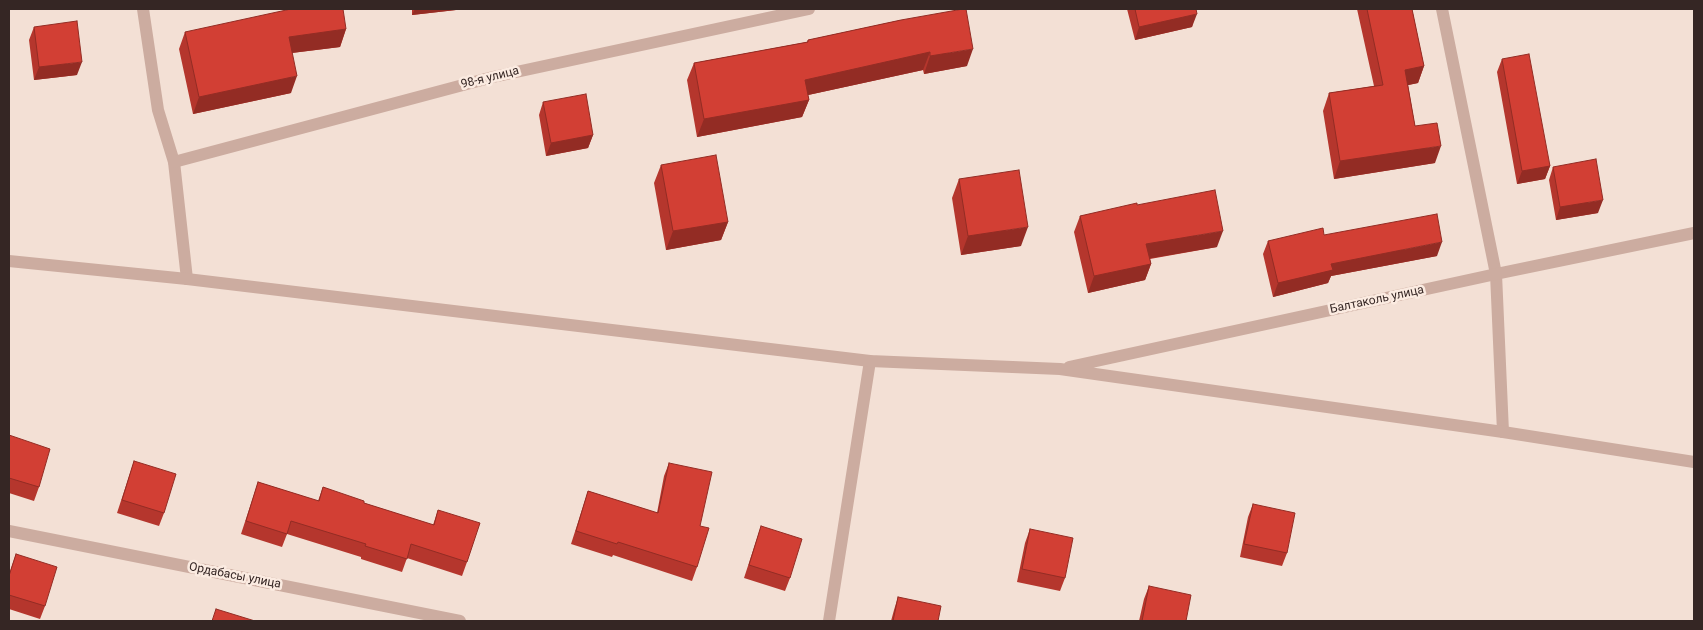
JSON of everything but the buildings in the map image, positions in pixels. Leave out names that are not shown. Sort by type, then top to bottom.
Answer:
[{"type":"street","points":[[143,9],[158,110],[174,162],[187,279]]},
{"type":"street","name":"98-я улица","points":[[174,162],[493,77],[809,9]]},
{"type":"street","points":[[1442,9],[1496,274],[1503,432]]},
{"type":"street","name":"Балтаколь улица","points":[[1060,369],[1694,233]]},
{"type":"street","points":[[9,261],[187,279],[870,362],[1060,369],[1503,432],[1694,462]]},
{"type":"street","points":[[829,621],[870,362]]},
{"type":"street","name":"Ордабасы улица","points":[[9,531],[460,621]]}]
